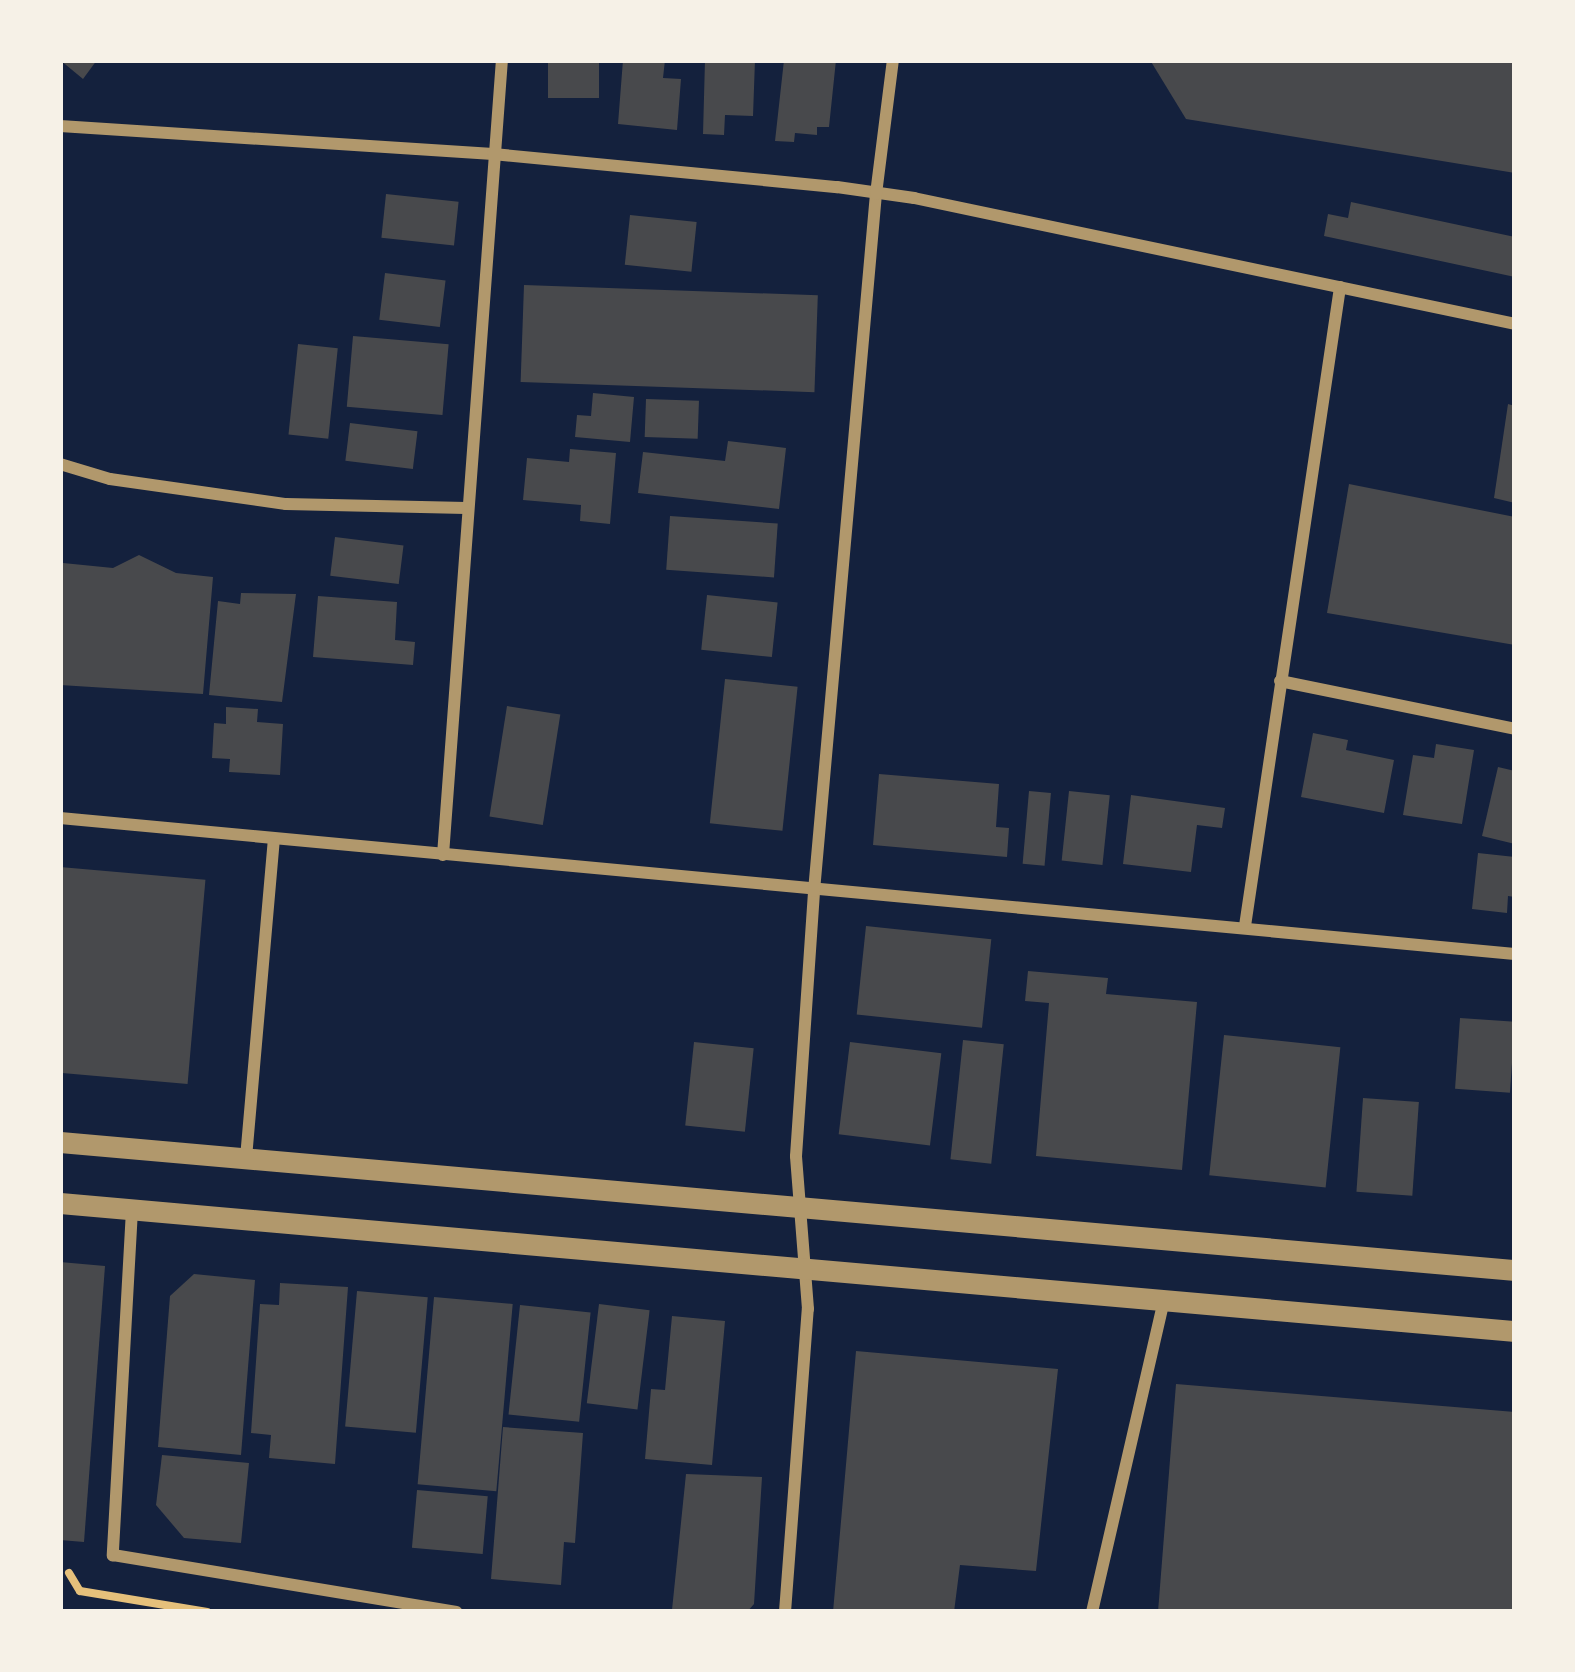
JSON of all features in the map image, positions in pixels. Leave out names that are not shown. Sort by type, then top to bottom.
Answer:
[{"type":"street","points":[[443,855],[502,60]]},
{"type":"street","points":[[785,1612],[808,1309],[796,1156],[814,891],[876,194],[893,60]]},
{"type":"street","points":[[60,126],[493,154],[876,194],[1515,324]]},
{"type":"street","points":[[1245,926],[1340,287]]},
{"type":"street","points":[[60,464],[110,479],[286,504],[466,508]]},
{"type":"street","points":[[1280,681],[1515,729]]},
{"type":"street","points":[[60,818],[1515,954]]},
{"type":"street","points":[[246,1158],[274,841]]},
{"type":"street","points":[[60,1142],[1515,1270]]},
{"type":"street","points":[[60,1204],[1515,1331]]},
{"type":"street","points":[[131,1210],[113,1556],[456,1612]]},
{"type":"street","points":[[1092,1612],[1164,1298]]},
{"type":"path","points":[[69,1573],[80,1591],[207,1612]]},
{"type":"path","points":[[150,1612],[159,1604]]},
{"type":"building","points":[[60,60],[97,60],[83,79]]},
{"type":"building","points":[[548,60],[599,60],[599,98],[548,98]]},
{"type":"building","points":[[623,60],[665,60],[663,78],[681,79],[677,130],[618,124]]},
{"type":"building","points":[[705,60],[755,60],[753,116],[725,115],[724,135],[703,134]]},
{"type":"building","points":[[784,60],[836,60],[829,127],[817,127],[817,135],[795,133],[794,142],[775,141]]},
{"type":"building","points":[[1150,60],[1515,60],[1515,173],[1186,119]]},
{"type":"building","points":[[386,194],[459,202],[454,245],[381,238]]},
{"type":"building","points":[[1351,202],[1515,237],[1515,277],[1324,236],[1328,214],[1348,218]]},
{"type":"building","points":[[630,215],[697,222],[691,272],[625,265]]},
{"type":"building","points":[[385,273],[446,280],[440,327],[379,320]]},
{"type":"building","points":[[524,285],[818,295],[814,392],[521,382]]},
{"type":"building","points":[[353,336],[449,344],[442,415],[347,407]]},
{"type":"building","points":[[298,344],[338,348],[328,439],[288,435]]},
{"type":"building","points":[[593,393],[634,397],[630,442],[575,437],[577,415],[591,416]]},
{"type":"building","points":[[646,399],[699,401],[698,439],[645,437]]},
{"type":"building","points":[[1508,404],[1515,406],[1515,503],[1494,498]]},
{"type":"building","points":[[350,423],[417,431],[413,469],[345,461]]},
{"type":"building","points":[[728,441],[786,448],[779,509],[638,493],[643,452],[725,461]]},
{"type":"building","points":[[570,449],[616,453],[610,524],[580,521],[581,505],[523,500],[527,458],[569,462]]},
{"type":"building","points":[[1349,484],[1515,517],[1515,645],[1327,613]]},
{"type":"building","points":[[670,516],[778,524],[774,577],[666,570]]},
{"type":"building","points":[[335,537],[403,545],[399,584],[330,576]]},
{"type":"building","points":[[139,555],[176,573],[213,577],[203,694],[60,685],[63,563],[113,568]]},
{"type":"building","points":[[241,593],[296,594],[282,702],[209,695],[218,601],[240,604]]},
{"type":"building","points":[[707,595],[778,602],[772,657],[701,650]]},
{"type":"building","points":[[318,596],[397,602],[395,640],[415,642],[413,665],[313,657]]},
{"type":"building","points":[[725,679],[798,687],[782,831],[710,823]]},
{"type":"building","points":[[507,706],[560,714],[543,825],[489,817]]},
{"type":"building","points":[[226,707],[258,709],[257,722],[283,724],[280,775],[229,772],[230,759],[212,758],[214,723],[226,724]]},
{"type":"building","points":[[1313,733],[1348,740],[1346,750],[1394,760],[1384,813],[1301,797]]},
{"type":"building","points":[[1436,744],[1474,750],[1462,824],[1403,815],[1413,755],[1434,758]]},
{"type":"building","points":[[1498,767],[1515,771],[1515,844],[1482,836]]},
{"type":"building","points":[[879,774],[999,784],[996,827],[1009,828],[1007,857],[873,845]]},
{"type":"building","points":[[1029,791],[1051,793],[1045,866],[1023,864]]},
{"type":"building","points":[[1069,791],[1110,795],[1102,865],[1062,861]]},
{"type":"building","points":[[1131,795],[1225,808],[1222,828],[1197,825],[1191,872],[1123,864]]},
{"type":"building","points":[[1478,853],[1515,857],[1515,897],[1508,896],[1507,913],[1472,909]]},
{"type":"building","points":[[60,867],[205,880],[188,1084],[60,1073]]},
{"type":"building","points":[[866,926],[991,939],[982,1028],[857,1015]]},
{"type":"building","points":[[1028,971],[1108,978],[1106,994],[1197,1002],[1182,1170],[1036,1156],[1049,1003],[1025,1001]]},
{"type":"building","points":[[1460,1018],[1515,1022],[1510,1093],[1455,1089]]},
{"type":"building","points":[[1224,1035],[1340,1047],[1326,1187],[1209,1175]]},
{"type":"building","points":[[963,1040],[1004,1044],[991,1164],[950,1159]]},
{"type":"building","points":[[694,1042],[754,1048],[745,1132],[685,1126]]},
{"type":"building","points":[[850,1042],[941,1053],[930,1146],[839,1134]]},
{"type":"building","points":[[1363,1098],[1419,1102],[1412,1196],[1356,1192]]},
{"type":"building","points":[[60,1262],[105,1266],[84,1542],[60,1540]]},
{"type":"building","points":[[194,1274],[255,1280],[241,1455],[158,1447],[170,1296]]},
{"type":"building","points":[[280,1283],[348,1287],[335,1464],[269,1458],[271,1435],[251,1433],[260,1304],[279,1305]]},
{"type":"building","points":[[357,1291],[428,1297],[416,1433],[345,1426]]},
{"type":"building","points":[[434,1297],[513,1304],[496,1491],[418,1484]]},
{"type":"building","points":[[599,1304],[650,1310],[637,1409],[587,1403]]},
{"type":"building","points":[[520,1305],[591,1312],[579,1422],[509,1414]]},
{"type":"building","points":[[672,1316],[725,1321],[712,1465],[645,1459],[651,1389],[665,1390]]},
{"type":"building","points":[[856,1351],[1058,1369],[1036,1571],[960,1565],[954,1612],[833,1612]]},
{"type":"building","points":[[1176,1384],[1515,1412],[1515,1612],[1158,1612]]},
{"type":"building","points":[[503,1427],[583,1433],[575,1543],[564,1542],[561,1585],[491,1579]]},
{"type":"building","points":[[162,1455],[249,1463],[241,1543],[184,1538],[156,1505]]},
{"type":"building","points":[[686,1474],[762,1477],[754,1604],[747,1612],[672,1610]]},
{"type":"building","points":[[417,1490],[488,1496],[483,1554],[412,1548]]}]
